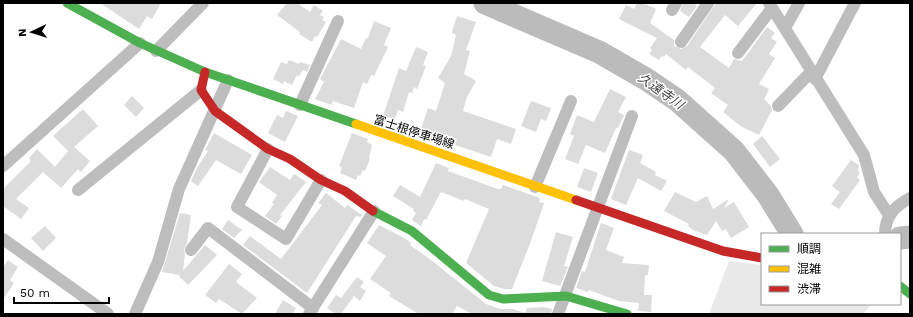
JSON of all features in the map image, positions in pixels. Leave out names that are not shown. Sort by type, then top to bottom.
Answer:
[{"type":"main road","name":"富士根停車場線","points":[[67,3],[140,43],[205,72],[723,251],[761,258]]},
{"type":"main road","points":[[205,72],[201,90],[215,110],[268,149],[290,160],[322,180],[346,191],[374,211],[412,231],[489,295],[502,299],[566,296],[627,314]]},
{"type":"main road","points":[[901,287],[910,294]]},
{"type":"street","points":[[156,50],[203,3]]},
{"type":"street","points":[[681,42],[708,3]]},
{"type":"street","points":[[785,28],[799,3]]},
{"type":"street","points":[[778,106],[813,75],[856,3]]},
{"type":"street","points":[[738,53],[770,5],[864,155],[874,192],[889,215]]},
{"type":"street","points":[[300,105],[338,21]]},
{"type":"street","points":[[3,166],[140,43]]},
{"type":"street","points":[[135,314],[158,262],[179,189],[228,80]]},
{"type":"street","points":[[78,190],[201,90]]},
{"type":"street","points":[[535,187],[571,100]]},
{"type":"street","points":[[558,314],[599,208],[632,116]]},
{"type":"street","points":[[268,149],[237,207],[286,239],[322,180]]},
{"type":"street","points":[[885,232],[889,215],[899,204],[910,198]]},
{"type":"street","points":[[191,250],[208,228],[311,311],[374,211]]},
{"type":"street","points":[[3,239],[108,314]]},
{"type":"shaded area","points":[[729,261],[761,265],[761,305],[870,305],[864,314],[709,314]]},
{"type":"building","points":[[100,3],[161,3],[152,19],[147,16],[139,29]]},
{"type":"building","points":[[287,3],[297,3],[310,12],[314,5],[323,11],[320,15],[324,17],[322,20],[326,22],[317,37],[315,36],[312,42],[299,34],[300,32],[277,15]]},
{"type":"building","points":[[637,3],[643,3],[656,9],[650,23],[674,40],[674,46],[681,49],[687,46],[716,3],[757,3],[738,26],[725,15],[700,47],[729,68],[734,59],[742,61],[767,27],[775,33],[771,38],[777,42],[769,54],[775,58],[759,84],[769,89],[764,99],[771,106],[772,110],[759,135],[742,127],[723,112],[728,105],[711,93],[715,88],[688,67],[686,70],[666,54],[659,60],[649,54],[652,50],[650,48],[657,38],[619,19],[626,5],[634,9]]},
{"type":"building","points":[[683,3],[693,3],[697,6],[689,17],[680,11]]},
{"type":"building","points":[[457,16],[476,22],[466,50],[470,51],[464,74],[476,81],[467,97],[463,111],[516,129],[511,144],[497,139],[491,157],[455,145],[457,139],[437,132],[434,140],[419,135],[428,108],[436,111],[445,83],[438,78],[451,56],[456,35],[452,33]]},
{"type":"building","points":[[374,21],[391,28],[384,45],[388,47],[374,76],[371,75],[367,84],[363,82],[354,108],[333,101],[331,105],[315,99],[324,82],[320,79],[341,39],[361,49],[366,38],[368,38]]},
{"type":"building","points":[[416,47],[428,52],[423,65],[426,66],[417,89],[414,87],[412,93],[409,92],[403,112],[398,110],[395,119],[383,116],[399,68],[406,71]]},
{"type":"building","points":[[289,60],[299,64],[300,62],[310,65],[307,72],[303,70],[299,76],[297,75],[292,85],[284,81],[283,84],[273,79],[281,62],[287,64]]},
{"type":"building","points":[[610,89],[626,97],[618,112],[624,115],[618,128],[616,128],[605,153],[586,145],[578,164],[565,159],[574,136],[570,134],[577,115],[594,122]]},
{"type":"building","points":[[132,96],[144,108],[136,117],[124,105]]},
{"type":"building","points":[[531,101],[551,108],[546,121],[541,119],[536,132],[521,126]]},
{"type":"building","points":[[83,109],[98,126],[74,147],[90,161],[81,172],[78,169],[61,188],[43,172],[16,199],[29,208],[21,219],[3,206],[3,189],[31,161],[29,158],[37,149],[55,167],[68,151],[53,136]]},
{"type":"building","points":[[286,111],[298,116],[285,142],[268,133],[277,115],[283,118]]},
{"type":"building","points":[[214,133],[252,155],[241,174],[216,160],[198,186],[191,181],[208,151],[205,150]]},
{"type":"building","points":[[352,133],[368,139],[367,142],[372,145],[370,159],[365,171],[363,170],[360,176],[358,175],[356,180],[340,173],[342,168],[339,166]]},
{"type":"building","points":[[762,136],[780,159],[770,167],[753,144]]},
{"type":"building","points":[[629,150],[643,155],[640,163],[656,172],[655,175],[667,181],[661,191],[638,178],[626,205],[611,199]]},
{"type":"building","points":[[851,160],[859,165],[858,171],[860,173],[857,177],[860,180],[839,209],[831,204],[840,192],[832,186]]},
{"type":"building","points":[[436,163],[449,168],[448,171],[498,189],[501,189],[503,185],[540,198],[539,202],[544,203],[512,289],[504,289],[494,286],[466,263],[489,209],[465,199],[464,201],[441,192],[426,220],[424,219],[421,226],[412,220],[416,213],[413,211],[414,209],[393,196],[400,185],[420,197]]},
{"type":"building","points":[[270,167],[290,180],[294,174],[306,182],[280,215],[282,216],[276,224],[265,216],[274,204],[272,203],[277,195],[259,182]]},
{"type":"building","points":[[584,168],[598,173],[591,192],[577,187]]},
{"type":"building","points":[[675,192],[696,202],[707,196],[713,209],[729,199],[724,208],[734,202],[749,227],[731,238],[726,229],[722,231],[716,221],[707,235],[693,230],[688,226],[689,224],[664,211]]},
{"type":"building","points":[[326,193],[345,208],[347,205],[362,215],[361,217],[356,216],[307,293],[243,245],[250,236],[281,259],[322,205],[318,203]]},
{"type":"building","points":[[180,213],[191,215],[187,243],[184,249],[185,254],[183,271],[205,245],[217,255],[188,285],[179,276],[180,275],[162,272]]},
{"type":"building","points":[[228,220],[242,230],[234,238],[222,229]]},
{"type":"building","points":[[601,223],[614,228],[606,250],[624,257],[622,263],[649,265],[648,275],[645,275],[644,295],[652,295],[651,312],[638,311],[639,303],[619,301],[589,290],[588,292],[576,288],[582,271],[585,272]]},
{"type":"building","points":[[379,225],[406,239],[411,243],[410,245],[486,304],[500,309],[513,309],[525,313],[527,308],[544,307],[552,309],[551,314],[472,314],[457,306],[452,314],[419,314],[389,296],[391,293],[370,279],[386,256],[367,243]]},
{"type":"building","points":[[45,226],[56,238],[43,251],[31,238]]},
{"type":"building","points":[[556,232],[573,237],[564,266],[568,267],[560,286],[542,281]]},
{"type":"building","points":[[8,260],[18,267],[10,280],[14,283],[3,300],[3,267]]},
{"type":"building","points":[[229,264],[242,274],[236,282],[257,298],[242,314],[219,299],[216,303],[205,295]]},
{"type":"building","points":[[357,277],[364,282],[360,287],[366,291],[360,301],[354,296],[341,314],[336,314],[327,308],[336,295],[341,298]]},
{"type":"building","points":[[283,300],[296,308],[292,314],[275,314]]},
{"type":"waterway","name":"久遠寺川","points":[[485,3],[599,52],[646,79],[677,100],[734,151],[768,195],[791,233]]},
{"type":"waterway","name":"久遠寺川","points":[[901,238],[910,237]]},
{"type":"traffic: fast","points":[[67,3],[140,43],[205,72],[356,124]]},
{"type":"traffic: fast","points":[[373,211],[412,231],[489,295],[503,299],[566,296],[627,314]]},
{"type":"traffic: fast","points":[[901,287],[910,294]]},
{"type":"traffic: slow","points":[[356,124],[576,200]]},
{"type":"traffic: jam","points":[[205,72],[201,90],[215,111],[268,149],[290,159],[321,180],[345,191],[373,211]]},
{"type":"traffic: jam","points":[[576,200],[723,251],[761,258]]}]
